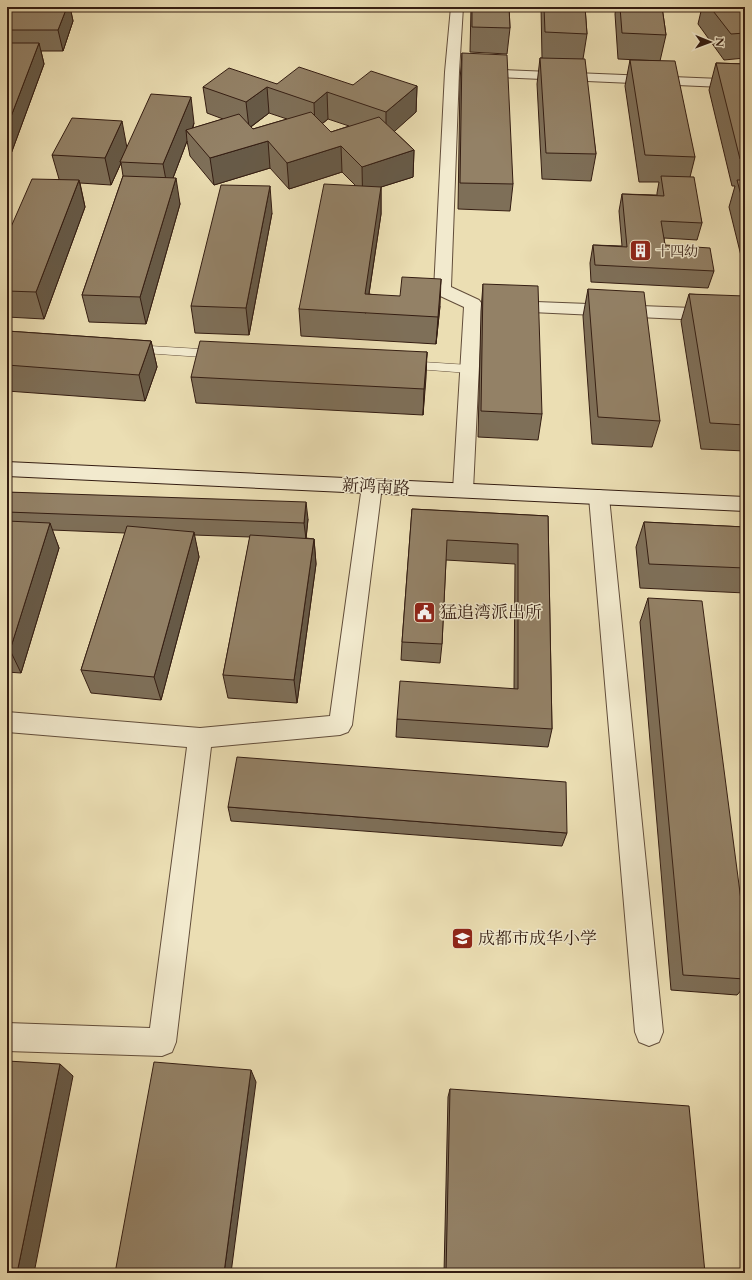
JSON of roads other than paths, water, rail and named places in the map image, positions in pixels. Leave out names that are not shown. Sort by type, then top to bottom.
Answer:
[{"type":"street","points":[[456,7],[442,290],[486,305],[745,316]]},
{"type":"street","points":[[452,72],[745,84]]},
{"type":"street","points":[[463,490],[469,369],[486,305]]},
{"type":"street","name":"新鸿南路","points":[[7,469],[745,504]]},
{"type":"street","points":[[7,722],[200,738],[340,725],[372,486]]},
{"type":"street","points":[[599,497],[649,1032]]},
{"type":"street","points":[[7,1037],[162,1042],[200,738]]},
{"type":"lane","points":[[118,348],[230,355]]},
{"type":"lane","points":[[398,365],[469,369]]},
{"type":"place","name":"十四幼","points":[[640,251]]},
{"type":"place","name":"猛追湾派出所","points":[[424,612]]},
{"type":"place","name":"成都市成华小学","points":[[462,938]]}]
